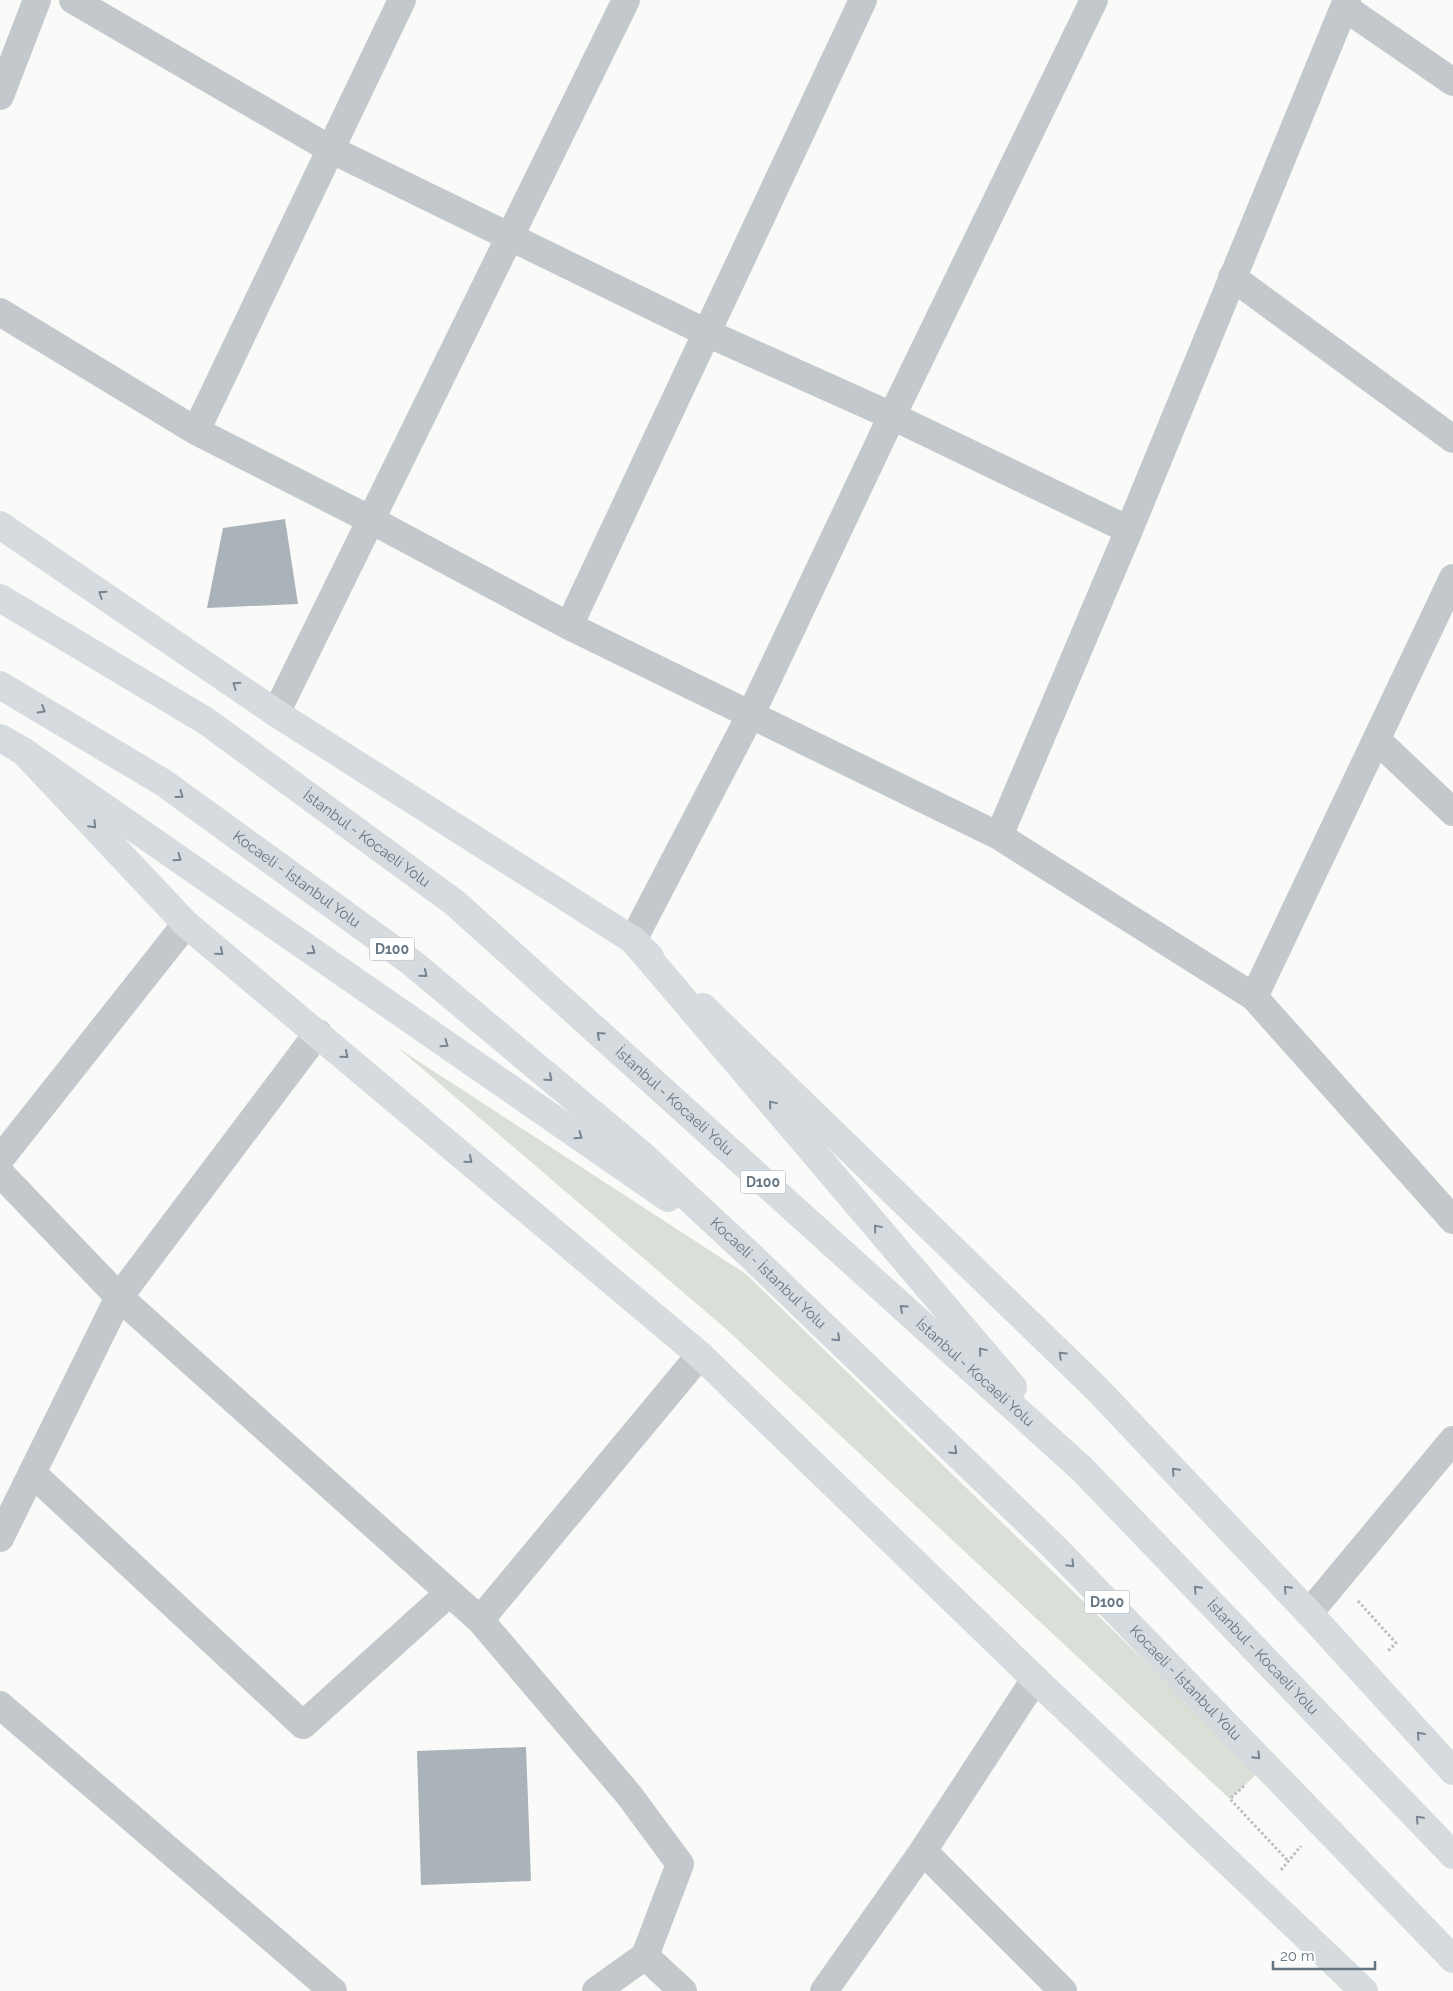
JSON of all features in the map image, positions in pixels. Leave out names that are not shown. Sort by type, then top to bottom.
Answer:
[{"type":"main road","points":[[0,526],[276,713],[633,940],[1097,1389],[1309,1613],[1453,1771]]},
{"type":"main road","name":"İstanbul - Kocaeli Yolu","points":[[0,598],[206,721],[455,903],[1082,1469],[1453,1854]]},
{"type":"main road","name":"Kocaeli - İstanbul Yolu","points":[[0,685],[164,783],[411,962],[640,1153],[751,1256],[1055,1548],[1453,1959]]},
{"type":"main road","points":[[0,738],[23,751],[751,1256]]},
{"type":"main road","points":[[23,751],[186,924],[700,1355],[1035,1679],[1364,1991]]},
{"type":"main road","points":[[633,940],[1082,1469]]},
{"type":"street","points":[[0,96],[37,0]]},
{"type":"street","points":[[73,0],[330,149],[707,333],[892,416],[1129,530]]},
{"type":"street","points":[[196,430],[402,0]]},
{"type":"street","points":[[276,713],[626,0]]},
{"type":"street","points":[[569,626],[863,0]]},
{"type":"street","points":[[633,940],[751,714],[892,416],[1094,0]]},
{"type":"street","points":[[999,836],[1129,530],[1346,3],[1453,82]]},
{"type":"street","points":[[1232,277],[1453,439]]},
{"type":"street","points":[[0,312],[196,430],[371,520],[569,626],[999,836],[1254,997],[1453,1220]]},
{"type":"street","points":[[1254,997],[1453,578]]},
{"type":"street","points":[[1377,740],[1453,812]]},
{"type":"street","points":[[0,1159],[186,924]]},
{"type":"street","points":[[0,1538],[119,1297],[318,1033]]},
{"type":"street","points":[[0,1173],[119,1297],[480,1620],[629,1795],[680,1864],[645,1956],[596,1991]]},
{"type":"street","points":[[480,1620],[700,1355]]},
{"type":"street","points":[[1309,1613],[1453,1440]]},
{"type":"street","points":[[32,1473],[303,1725],[449,1593]]},
{"type":"street","points":[[824,1991],[922,1851],[1035,1679]]},
{"type":"street","points":[[0,1705],[333,1991]]},
{"type":"street","points":[[922,1851],[1063,1991]]},
{"type":"street","points":[[645,1956],[683,1991]]},
{"type":"path","points":[[1358,1600],[1396,1643]]},
{"type":"path","points":[[1230,1799],[1289,1862]]},
{"type":"shaded area","points":[[398,1048],[746,1274],[1259,1772],[1230,1799],[725,1328]]},
{"type":"building","points":[[285,519],[298,604],[207,608],[223,528]]},
{"type":"building","points":[[526,1747],[531,1881],[421,1885],[417,1751]]}]
